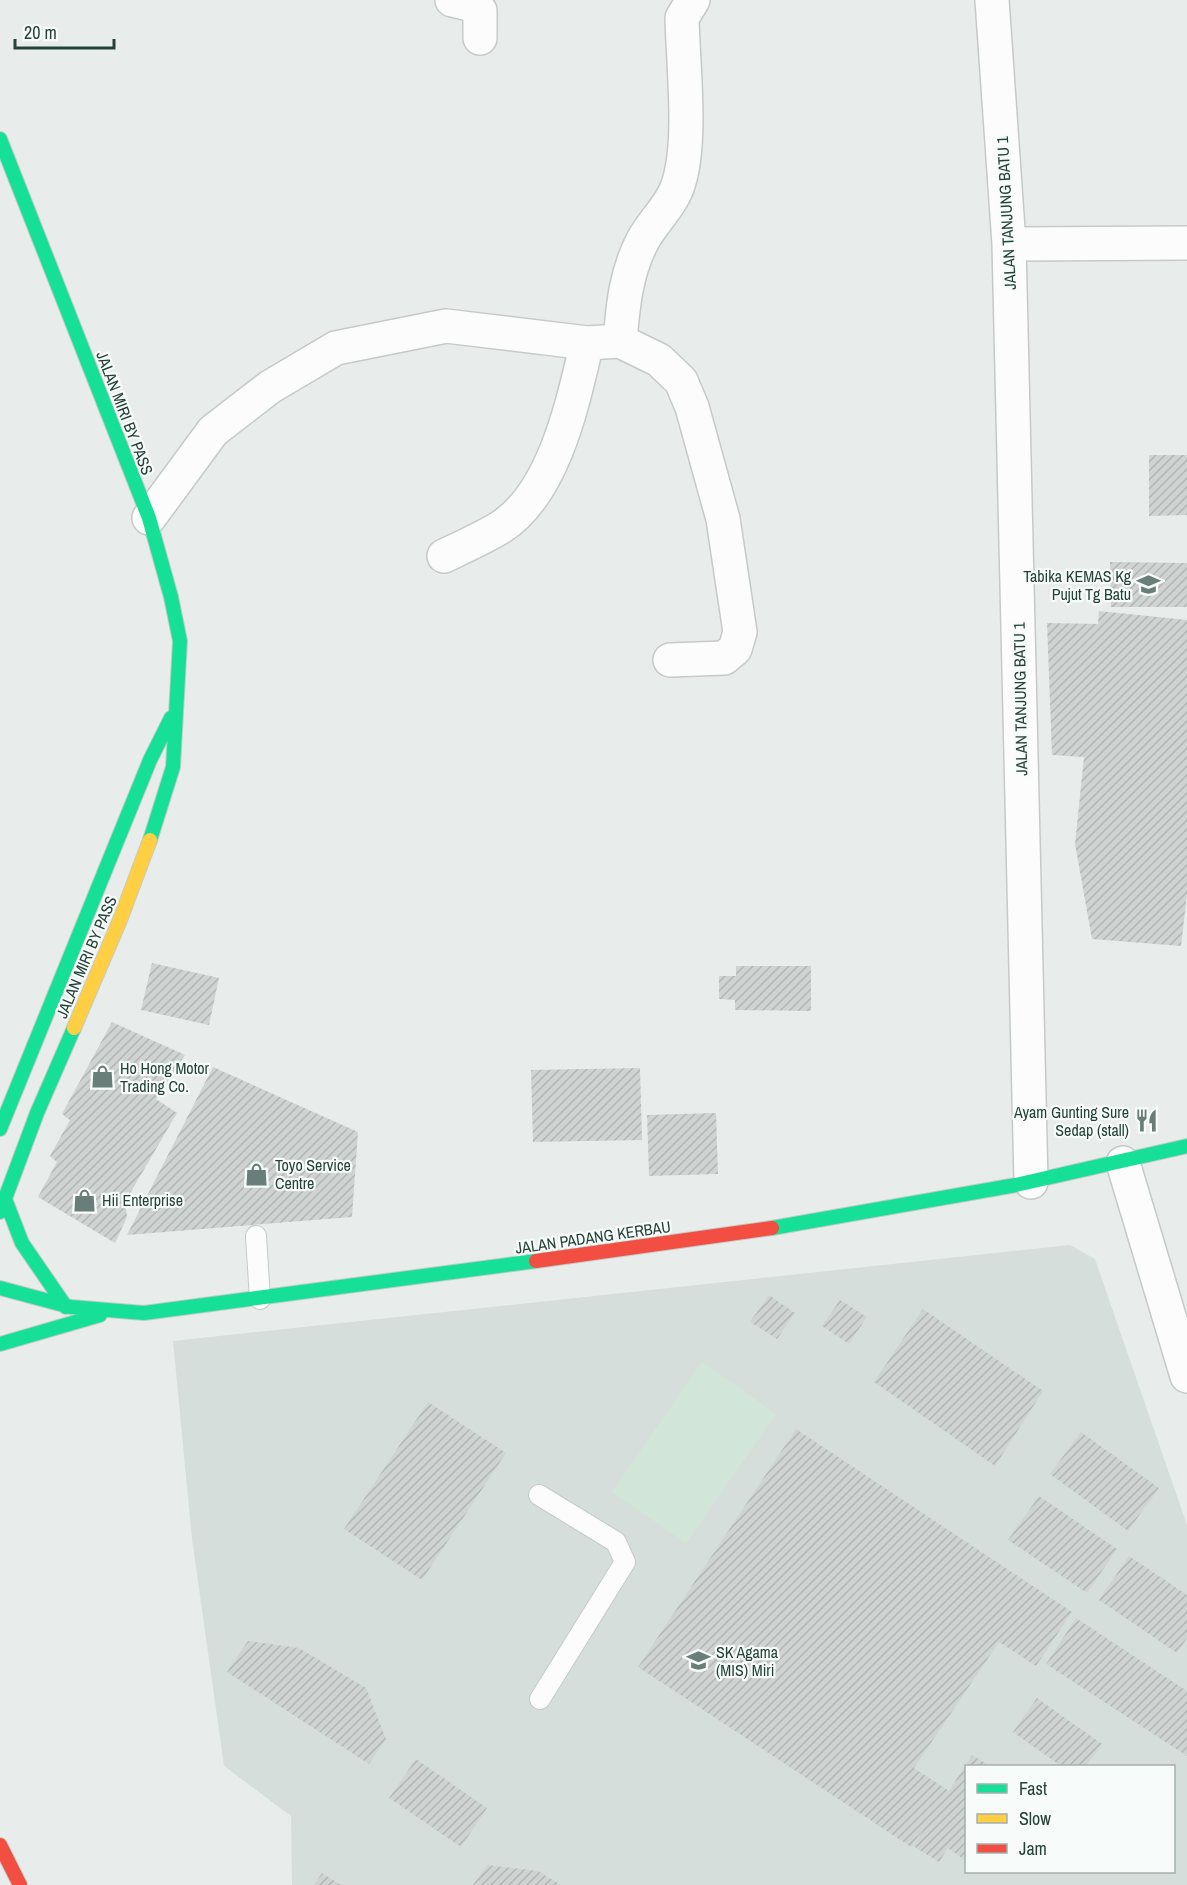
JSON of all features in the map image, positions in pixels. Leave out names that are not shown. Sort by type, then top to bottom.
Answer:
[{"type":"street","points":[[452,0],[469,4],[480,12],[480,38]]},
{"type":"street","points":[[620,341],[629,271],[644,238],[665,210],[679,184],[685,153],[682,18],[693,0]]},
{"type":"street","name":"JALAN TANJUNG BATU 1","points":[[992,0],[1009,244],[1030,1182]]},
{"type":"street","name":"JALAN MIRI BY PASS","points":[[0,139],[149,518],[171,597],[180,642],[173,767],[148,846],[2,1205]]},
{"type":"street","points":[[1009,244],[1187,243]]},
{"type":"street","points":[[149,518],[213,431],[270,387],[336,348],[446,326],[587,343],[620,341],[659,360],[681,381],[692,407],[725,531],[740,632],[735,649],[724,658],[670,660]]},
{"type":"street","points":[[444,556],[502,526],[534,495],[554,454],[576,390],[587,343]]},
{"type":"street","name":"JALAN MIRI BY PASS","points":[[0,1129],[150,760],[176,709]]},
{"type":"street","name":"JALAN PADANG KERBAU","points":[[0,1288],[66,1307],[104,1313],[144,1313],[624,1250],[1030,1182],[1123,1163],[1187,1146]]},
{"type":"street","points":[[1123,1163],[1185,1362]]},
{"type":"street","points":[[2,1205],[22,1243],[66,1307]]},
{"type":"street","points":[[0,1344],[69,1327],[104,1313]]},
{"type":"street","points":[[0,1845],[20,1885]]},
{"type":"lane","points":[[256,1236],[260,1299]]},
{"type":"lane","points":[[539,1495],[616,1542],[625,1562],[540,1699]]},
{"type":"shaded area","name":"SK Agama (MIS) Miri","points":[[1070,1245],[1095,1259],[1187,1525],[1187,1885],[292,1885],[291,1816],[224,1766],[192,1539],[173,1341]]},
{"type":"green space","points":[[702,1362],[776,1414],[686,1543],[612,1492]]},
{"type":"building","points":[[1149,455],[1187,455],[1187,515],[1149,516]]},
{"type":"building","name":"Tabika KEMAS Kg Pujut Tg Batu","points":[[1110,562],[1187,563],[1187,607],[1111,607]]},
{"type":"building","points":[[1099,611],[1187,620],[1187,894],[1181,946],[1092,939],[1075,844],[1084,757],[1052,755],[1047,623],[1098,624]]},
{"type":"building","points":[[152,963],[219,978],[209,1025],[141,1010]]},
{"type":"building","points":[[736,966],[811,966],[811,1011],[735,1010],[735,1000],[719,999],[719,976],[736,976]]},
{"type":"building","points":[[112,1022],[185,1055],[156,1099],[177,1113],[125,1202],[127,1217],[115,1243],[38,1197],[57,1162],[50,1156],[70,1120],[62,1114]]},
{"type":"building","name":"Toyo Service Centre","points":[[213,1067],[358,1132],[352,1217],[127,1235]]},
{"type":"building","points":[[640,1068],[642,1140],[533,1142],[531,1070]]},
{"type":"building","points":[[716,1113],[718,1174],[649,1176],[647,1115]]},
{"type":"building","points":[[769,1295],[795,1313],[777,1339],[750,1322]]},
{"type":"building","points":[[840,1300],[867,1317],[849,1344],[822,1326]]},
{"type":"building","points":[[923,1309],[1043,1391],[995,1466],[874,1382]]},
{"type":"building","points":[[428,1402],[506,1453],[422,1580],[344,1529]]},
{"type":"building","points":[[796,1429],[1072,1612],[1036,1666],[999,1642],[914,1768],[949,1791],[965,1766],[965,1860],[948,1848],[939,1862],[913,1846],[928,1822],[911,1847],[638,1667]]},
{"type":"building","points":[[1081,1432],[1159,1488],[1128,1531],[1050,1474]]},
{"type":"building","points":[[1039,1496],[1117,1549],[1087,1593],[1008,1540]]},
{"type":"building","points":[[1129,1556],[1187,1595],[1187,1638],[1177,1653],[1099,1600]]},
{"type":"building","points":[[1076,1618],[1187,1691],[1187,1756],[1046,1664]]},
{"type":"building","points":[[248,1641],[299,1648],[366,1688],[386,1739],[369,1764],[227,1672]]},
{"type":"building","points":[[1037,1698],[1102,1744],[1087,1765],[1060,1765],[1013,1732]]},
{"type":"building","points":[[972,1755],[988,1765],[966,1765]]},
{"type":"building","points":[[416,1759],[487,1808],[461,1847],[389,1798]]},
{"type":"building","points":[[487,1865],[538,1871],[561,1885],[473,1885]]},
{"type":"building","points":[[322,1873],[341,1885],[314,1885]]},
{"type":"traffic: fast","points":[[0,139],[149,518],[171,597],[180,641],[173,767],[150,840]]},
{"type":"traffic: fast","points":[[0,1129],[150,760],[171,718]]},
{"type":"traffic: fast","points":[[0,1212],[37,1113],[74,1028]]},
{"type":"traffic: fast","points":[[772,1228],[1016,1185],[1187,1146]]},
{"type":"traffic: fast","points":[[5,1199],[22,1243],[66,1307]]},
{"type":"traffic: fast","points":[[0,1288],[71,1307],[144,1313],[536,1261]]},
{"type":"traffic: fast","points":[[0,1344],[100,1315]]},
{"type":"traffic: slow","points":[[74,1028],[120,920],[150,840]]},
{"type":"traffic: jam","points":[[536,1261],[772,1228]]},
{"type":"traffic: jam","points":[[0,1845],[20,1885]]},
{"type":"place","name":"Tabika KEMAS Kg Pujut Tg Batu","points":[[1149,585]]},
{"type":"place","name":"Ho Hong Motor Trading Co.","points":[[102,1077]]},
{"type":"place","name":"Ayam Gunting Sure Sedap (stall)","points":[[1147,1121]]},
{"type":"place","name":"Toyo Service Centre","points":[[257,1174]]},
{"type":"place","name":"Hii Enterprise","points":[[84,1200]]},
{"type":"place","name":"SK Agama (MIS) Miri","points":[[698,1661]]}]
